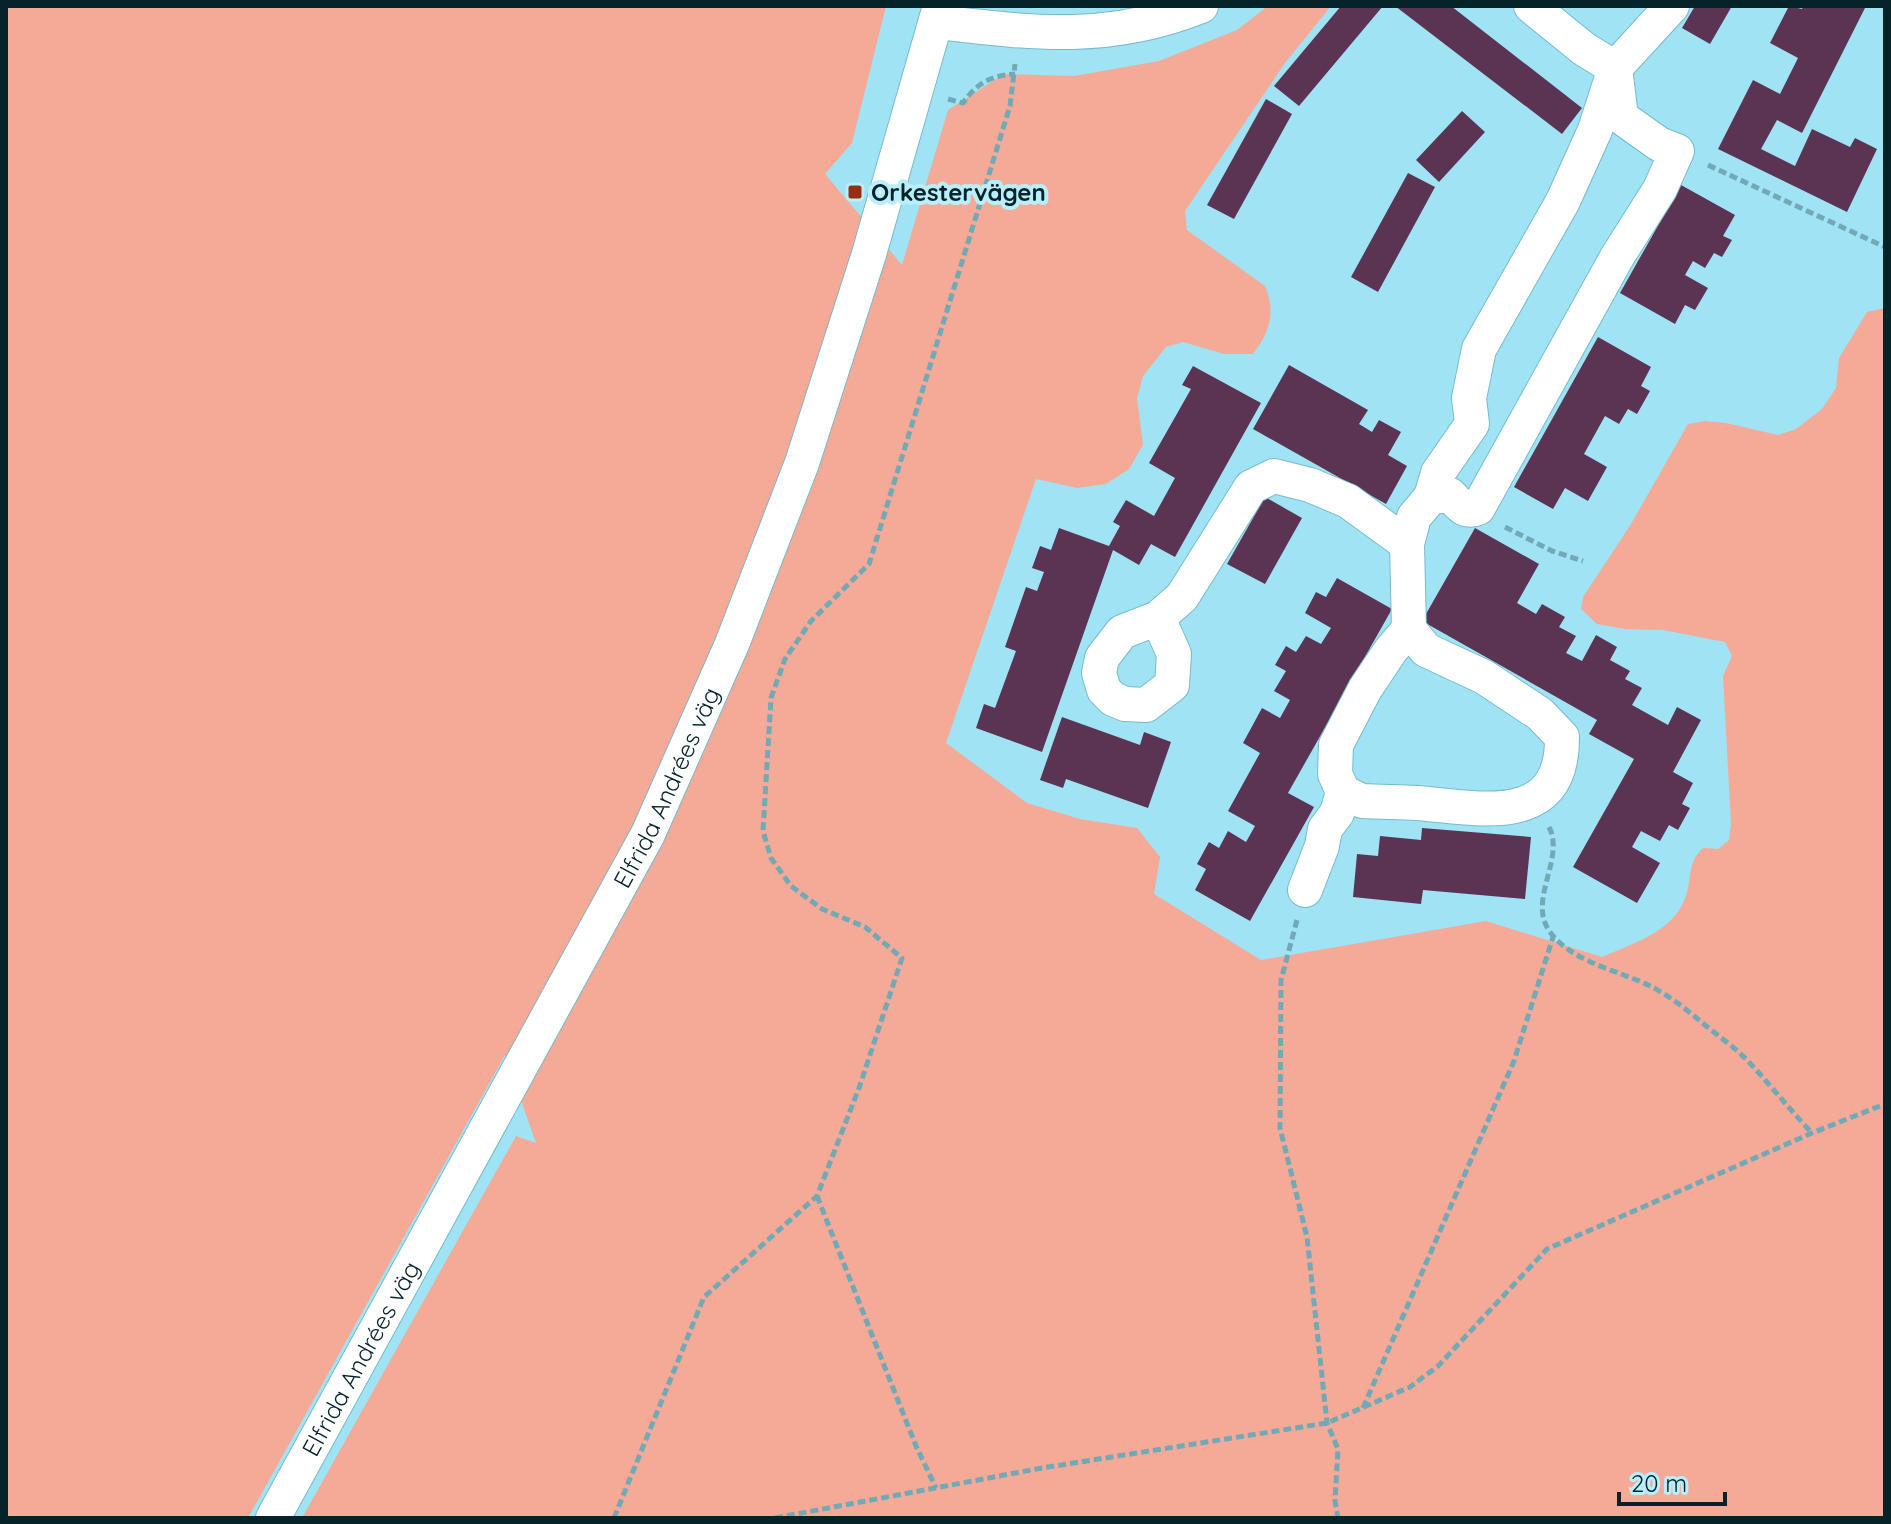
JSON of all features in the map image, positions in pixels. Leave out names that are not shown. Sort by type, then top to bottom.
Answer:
[{"type":"street","points":[[938,14],[1013,31],[1083,34],[1168,19],[1201,6]]},
{"type":"street","points":[[1531,6],[1584,49],[1615,68]]},
{"type":"street","points":[[1305,890],[1322,846],[1325,829],[1337,813],[1343,792],[1335,774],[1336,745],[1365,689],[1409,629],[1407,544],[1414,517],[1431,497],[1438,473],[1472,424],[1469,398],[1479,349],[1563,201],[1595,130],[1615,68],[1672,6]]},
{"type":"street","name":"Elfrida Andrées väg","points":[[273,1518],[648,834],[732,644],[802,463],[869,254],[938,14]]},
{"type":"street","points":[[1431,497],[1450,495],[1465,510],[1478,508],[1617,257],[1660,189],[1677,151],[1659,144],[1621,117],[1615,68]]},
{"type":"street","points":[[1158,618],[1182,597],[1251,487],[1274,476],[1310,485],[1348,501],[1407,544]]},
{"type":"street","points":[[1343,792],[1362,801],[1501,810],[1525,804],[1543,795],[1562,756],[1562,737],[1540,714],[1484,677],[1426,650],[1409,629]]},
{"type":"path","points":[[614,1518],[704,1297],[817,1196],[859,1088],[902,958],[865,927],[822,909],[791,886],[771,858],[763,831],[771,698],[785,659],[811,621],[869,564],[1010,106],[1015,74],[1013,31]]},
{"type":"path","points":[[1677,151],[1885,247]]},
{"type":"path","points":[[1478,508],[1552,551],[1583,561]]},
{"type":"path","points":[[1543,795],[1541,811],[1552,834],[1542,907],[1545,924],[1553,937],[1575,953],[1652,986],[1680,1005],[1744,1057],[1812,1133]]},
{"type":"path","points":[[1305,890],[1281,980],[1280,1128],[1307,1237],[1327,1423],[1338,1449],[1335,1501],[1338,1518]]},
{"type":"path","points":[[1363,1409],[1514,1061],[1553,937]]},
{"type":"path","points":[[775,1518],[1042,1468],[1327,1423],[1410,1387],[1438,1366],[1547,1249],[1885,1104]]},
{"type":"path","points":[[817,1196],[916,1446],[936,1488]]},
{"type":"shaded area","points":[[6,6],[886,6],[852,143],[825,174],[902,265],[948,110],[1004,74],[1074,76],[1159,61],[1237,30],[1268,6],[1331,6],[1285,63],[1185,211],[1187,230],[1265,286],[1271,313],[1264,338],[1253,354],[1224,354],[1183,342],[1166,347],[1143,376],[1137,398],[1143,445],[1129,469],[1106,484],[1077,488],[1036,479],[946,743],[1027,803],[1080,819],[1137,828],[1160,857],[1154,894],[1261,960],[1486,921],[1602,957],[1655,933],[1676,914],[1688,888],[1696,857],[1703,848],[1718,849],[1729,840],[1731,824],[1723,676],[1732,656],[1725,642],[1663,630],[1625,629],[1597,624],[1581,609],[1583,597],[1631,524],[1688,424],[1705,421],[1726,423],[1778,435],[1796,429],[1822,409],[1836,388],[1839,358],[1867,312],[1885,308],[1885,1518],[302,1518],[516,1136],[536,1143],[505,1055],[248,1518],[6,1518]]},
{"type":"building","points":[[1341,6],[1383,6],[1299,106],[1274,86]]},
{"type":"building","points":[[1395,6],[1451,6],[1582,108],[1562,134]]},
{"type":"building","points":[[1695,6],[1732,6],[1710,44],[1682,28]]},
{"type":"building","points":[[1789,6],[1802,9],[1803,6],[1866,6],[1802,133],[1777,120],[1761,149],[1795,166],[1812,129],[1850,147],[1855,138],[1877,149],[1847,212],[1718,149],[1753,80],[1780,94],[1798,58],[1770,43]]},
{"type":"building","points":[[1266,99],[1292,114],[1234,219],[1207,205]]},
{"type":"building","points":[[1462,111],[1485,132],[1439,182],[1416,160]]},
{"type":"building","points":[[1408,173],[1435,187],[1378,292],[1351,277]]},
{"type":"building","points":[[1681,185],[1735,215],[1723,236],[1732,240],[1722,257],[1714,253],[1705,268],[1693,261],[1685,275],[1708,288],[1695,310],[1685,305],[1675,324],[1620,293]]},
{"type":"building","points":[[1598,337],[1651,367],[1641,386],[1650,391],[1637,414],[1628,409],[1619,424],[1605,416],[1584,454],[1607,467],[1588,501],[1565,488],[1553,509],[1514,487]]},
{"type":"building","points":[[1289,365],[1368,410],[1359,424],[1372,432],[1379,420],[1401,432],[1388,455],[1407,466],[1386,504],[1253,429]]},
{"type":"building","points":[[1193,366],[1261,403],[1175,557],[1151,544],[1139,565],[1113,550],[1042,752],[976,728],[984,704],[995,708],[1016,651],[1005,647],[1026,587],[1037,591],[1044,572],[1032,568],[1040,546],[1051,550],[1059,528],[1109,546],[1120,526],[1113,522],[1126,500],[1154,516],[1175,478],[1149,463],[1191,389],[1182,385]]},
{"type":"building","points":[[1265,497],[1302,518],[1265,584],[1227,564]]},
{"type":"building","points":[[1475,528],[1539,564],[1517,603],[1536,614],[1542,604],[1565,617],[1559,627],[1576,636],[1566,653],[1582,661],[1596,635],[1617,647],[1610,660],[1630,671],[1625,679],[1642,688],[1632,705],[1668,725],[1677,707],[1701,720],[1673,772],[1693,783],[1682,804],[1690,808],[1678,830],[1669,825],[1660,841],[1641,831],[1632,847],[1660,863],[1637,903],[1573,867],[1634,759],[1589,734],[1597,720],[1422,621]]},
{"type":"building","points":[[1337,578],[1392,609],[1288,793],[1314,807],[1250,921],[1195,890],[1206,869],[1197,864],[1209,842],[1219,848],[1228,831],[1246,842],[1255,826],[1228,811],[1260,753],[1243,743],[1262,708],[1280,718],[1290,700],[1274,691],[1286,671],[1275,665],[1286,646],[1296,652],[1306,636],[1321,644],[1331,628],[1305,613],[1316,592],[1326,597]]},
{"type":"building","points":[[1062,717],[1140,745],[1144,732],[1171,742],[1148,808],[1066,779],[1063,788],[1040,780]]},
{"type":"building","points":[[1422,828],[1531,837],[1525,899],[1423,890],[1421,904],[1353,897],[1357,854],[1378,856],[1380,836],[1421,840]]},
{"type":"place","name":"Orkestervägen","points":[[855,192]]}]
